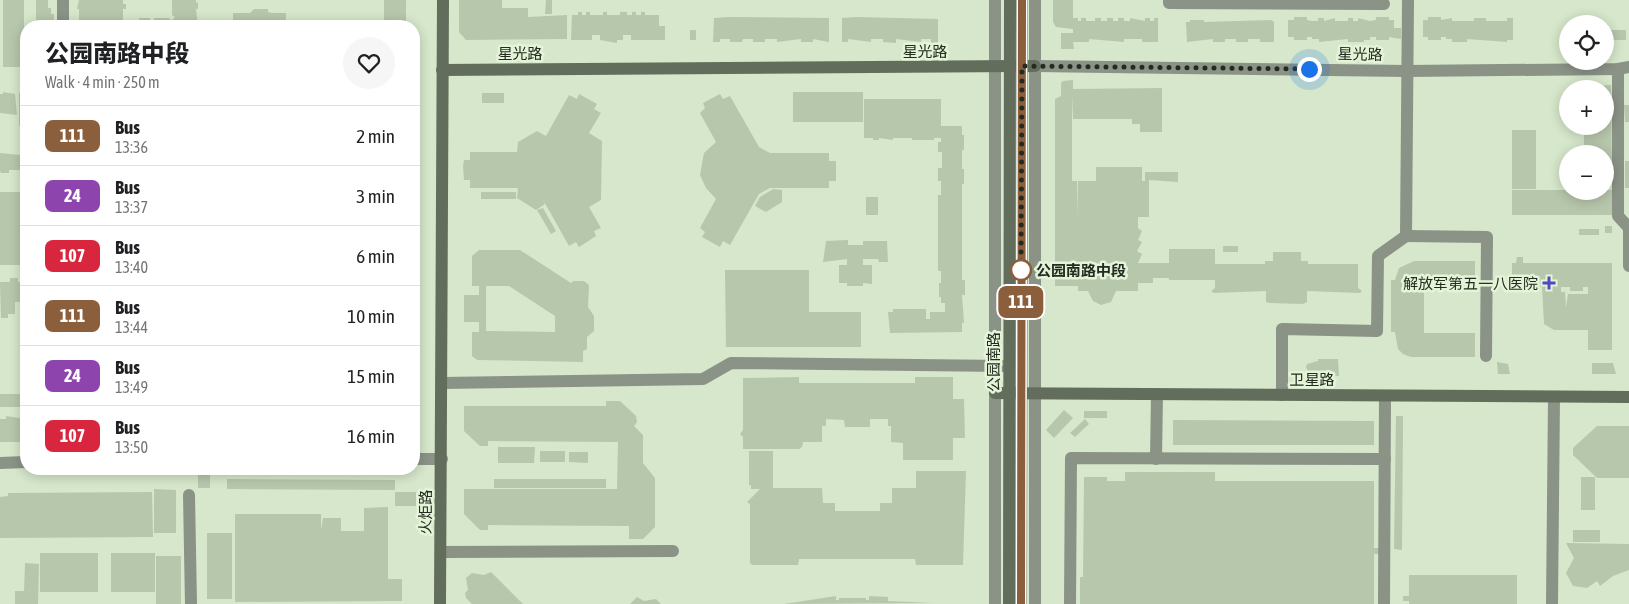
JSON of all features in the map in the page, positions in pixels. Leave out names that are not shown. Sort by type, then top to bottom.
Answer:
[{"type":"street","points":[[63,0],[63,20]]},
{"type":"street","name":"火炬路","points":[[440,604],[442,459],[442,0]]},
{"type":"street","points":[[995,0],[995,604]]},
{"type":"street","name":"公园南路","points":[[1010,0],[1022,66],[1009,366],[1015,393],[1021,604]]},
{"type":"street","name":"公园南路","points":[[1010,604],[1022,0]]},
{"type":"street","points":[[1035,0],[1022,66],[1035,393],[1035,604]]},
{"type":"street","points":[[1169,0],[1169,3],[1384,4]]},
{"type":"street","points":[[1406,236],[1408,0]]},
{"type":"street","name":"星光路","points":[[442,70],[995,66],[1407,71],[1624,68]]},
{"type":"street","points":[[1624,68],[1618,216],[1629,228],[1629,266]]},
{"type":"street","points":[[1282,395],[1282,329],[1377,331],[1378,256],[1406,236],[1487,237],[1486,356]]},
{"type":"street","points":[[442,383],[703,379],[731,363],[1009,366]]},
{"type":"street","name":"卫星路","points":[[995,393],[1629,397]]},
{"type":"street","points":[[1156,458],[1157,394]]},
{"type":"street","points":[[1384,604],[1385,396]]},
{"type":"street","points":[[1552,604],[1554,397]]},
{"type":"street","points":[[1070,604],[1071,458],[1385,459]]},
{"type":"street","points":[[420,459],[442,459]]},
{"type":"street","points":[[0,463],[20,462]]},
{"type":"street","points":[[189,495],[191,604]]},
{"type":"street","points":[[441,552],[673,551]]},
{"type":"building","points":[[3,0],[24,0],[24,20],[20,20],[20,67],[3,67]]},
{"type":"building","points":[[36,0],[48,0],[48,8],[51,8],[51,14],[54,14],[54,20],[36,20]]},
{"type":"building","points":[[79,0],[123,0],[123,4],[126,4],[126,9],[123,9],[123,20],[79,20],[79,9],[77,9]]},
{"type":"building","points":[[172,0],[196,0],[196,3],[198,2],[198,9],[196,9],[197,20],[172,20],[175,17],[172,15]]},
{"type":"building","points":[[384,0],[406,0],[406,20],[384,20]]},
{"type":"building","points":[[459,0],[502,0],[502,8],[528,8],[528,17],[567,15],[567,39],[466,40],[459,32]]},
{"type":"building","points":[[546,0],[552,0],[552,14],[545,14]]},
{"type":"building","points":[[1053,0],[1073,0],[1073,18],[1078,18],[1078,21],[1081,21],[1081,18],[1086,18],[1086,21],[1095,21],[1095,18],[1101,18],[1101,21],[1107,21],[1107,18],[1113,18],[1113,21],[1118,21],[1118,18],[1124,18],[1124,21],[1130,21],[1130,18],[1145,21],[1145,18],[1150,18],[1150,21],[1154,21],[1154,18],[1158,18],[1158,42],[1142,42],[1142,39],[1124,39],[1124,42],[1089,39],[1089,42],[1073,42],[1074,49],[1061,49],[1061,33],[1073,33],[1073,29],[1056,27],[1053,22]]},
{"type":"building","points":[[254,9],[268,9],[268,12],[272,13],[286,13],[286,20],[233,20],[233,13],[250,13]]},
{"type":"building","points":[[578,12],[582,12],[582,15],[586,15],[586,12],[590,12],[590,15],[603,15],[603,12],[607,12],[607,15],[620,15],[620,12],[627,12],[627,15],[632,15],[632,12],[636,12],[636,15],[641,15],[641,12],[645,12],[645,15],[659,15],[659,26],[665,26],[665,40],[631,40],[631,35],[623,35],[623,40],[617,40],[617,43],[600,40],[600,35],[592,35],[592,40],[571,40],[572,15],[578,15]]},
{"type":"building","points":[[1294,17],[1307,17],[1307,20],[1312,21],[1318,21],[1318,18],[1324,18],[1324,21],[1335,18],[1335,21],[1348,21],[1348,18],[1353,18],[1353,21],[1358,21],[1358,18],[1370,21],[1376,20],[1376,17],[1389,17],[1389,20],[1394,20],[1394,28],[1401,28],[1401,39],[1389,37],[1389,40],[1376,40],[1376,37],[1370,37],[1370,40],[1364,40],[1364,42],[1348,42],[1348,39],[1319,42],[1319,39],[1307,37],[1307,40],[1294,40],[1294,37],[1288,37],[1288,20],[1294,20]]},
{"type":"building","points":[[1428,17],[1441,17],[1441,20],[1452,18],[1452,21],[1474,21],[1474,18],[1486,18],[1486,21],[1507,21],[1507,18],[1513,18],[1513,40],[1507,40],[1507,42],[1467,39],[1467,42],[1452,42],[1452,39],[1441,37],[1441,40],[1428,40],[1428,37],[1423,37],[1423,20],[1428,20]]},
{"type":"building","points":[[139,18],[150,18],[150,20],[139,20]]},
{"type":"building","points":[[154,18],[169,18],[170,20],[154,20]]},
{"type":"building","points":[[714,18],[829,18],[829,42],[813,39],[813,42],[801,42],[801,39],[777,42],[777,39],[765,39],[765,42],[753,42],[753,39],[743,39],[742,42],[730,42],[730,39],[720,39],[720,42],[713,42]]},
{"type":"building","points":[[842,18],[938,19],[938,43],[931,43],[931,39],[921,39],[921,42],[896,39],[896,43],[883,42],[883,39],[871,39],[871,42],[848,39],[848,42],[842,42]]},
{"type":"building","points":[[1190,20],[1204,20],[1204,22],[1271,20],[1274,22],[1274,42],[1260,42],[1260,39],[1248,39],[1248,42],[1236,42],[1236,39],[1225,39],[1225,42],[1213,42],[1213,39],[1187,42],[1186,22],[1190,22]]},
{"type":"building","points":[[690,30],[696,30],[696,40],[690,40]]},
{"type":"building","points":[[1614,30],[1626,30],[1626,40],[1614,40]]},
{"type":"building","points":[[1073,80],[1073,89],[1162,88],[1162,132],[1140,132],[1140,124],[1132,124],[1132,119],[1073,119],[1072,95],[1072,181],[1077,181],[1077,217],[1078,181],[1096,181],[1096,167],[1142,167],[1142,181],[1145,181],[1145,172],[1178,172],[1178,182],[1149,180],[1149,217],[1138,217],[1138,228],[1142,231],[1138,240],[1142,242],[1137,251],[1142,254],[1138,263],[1169,263],[1169,249],[1215,249],[1215,264],[1265,264],[1265,261],[1273,261],[1273,252],[1301,252],[1301,261],[1308,261],[1308,264],[1358,264],[1358,288],[1362,291],[1360,293],[1307,291],[1307,302],[1303,304],[1269,303],[1266,302],[1266,291],[1214,293],[1211,291],[1215,288],[1215,280],[1153,278],[1153,283],[1138,283],[1138,291],[1116,291],[1111,302],[1101,305],[1093,301],[1088,291],[1078,291],[1078,286],[1055,286],[1055,99],[1061,96],[1061,83]]},
{"type":"building","points":[[3,92],[15,94],[17,115],[0,113],[0,94],[3,94]]},
{"type":"building","points":[[793,92],[863,92],[863,122],[793,122]]},
{"type":"building","points":[[19,93],[20,93],[20,126]]},
{"type":"building","points":[[482,93],[504,93],[504,103],[482,103]]},
{"type":"building","points":[[579,94],[597,104],[594,109],[601,113],[589,133],[602,141],[601,200],[589,207],[601,228],[594,231],[596,236],[579,247],[576,242],[569,246],[542,198],[545,204],[536,210],[517,198],[518,188],[470,188],[470,180],[464,180],[463,166],[464,160],[470,160],[470,152],[517,152],[518,142],[537,131],[546,136],[569,95],[577,99]]},
{"type":"building","points":[[720,94],[723,99],[730,96],[759,147],[770,153],[829,153],[829,161],[836,161],[836,181],[829,181],[829,188],[770,188],[759,194],[730,245],[723,241],[720,247],[702,237],[705,232],[700,228],[716,199],[706,188],[700,175],[704,153],[716,142],[700,113],[705,108],[703,103]]},
{"type":"building","points":[[864,99],[941,99],[941,126],[962,126],[962,135],[964,135],[962,169],[964,169],[964,184],[962,184],[962,280],[965,280],[965,295],[962,295],[964,323],[962,323],[962,332],[890,333],[888,312],[893,312],[893,309],[926,309],[926,319],[930,319],[930,312],[945,312],[945,303],[941,303],[941,297],[939,297],[941,271],[938,271],[938,195],[941,195],[941,181],[938,181],[938,168],[942,168],[942,152],[938,152],[938,142],[941,142],[941,138],[934,138],[934,140],[912,140],[912,138],[893,138],[893,140],[879,138],[879,140],[873,140],[873,138],[864,138]]},
{"type":"building","points":[[1624,105],[1629,105],[1629,122],[1625,122]]},
{"type":"building","points":[[1512,130],[1536,130],[1536,189],[1512,189]]},
{"type":"building","points":[[1584,135],[1612,135],[1612,145],[1584,145]]},
{"type":"building","points":[[0,153],[20,155],[20,170],[9,170],[9,173],[1,173]]},
{"type":"building","points":[[1625,161],[1629,161],[1629,188],[1625,188]]},
{"type":"building","points":[[773,189],[782,190],[782,202],[766,212],[755,206],[760,197]]},
{"type":"building","points":[[1512,190],[1559,190],[1559,200],[1612,200],[1612,215],[1512,215]]},
{"type":"building","points":[[0,192],[20,192],[20,265],[0,265]]},
{"type":"building","points":[[481,192],[516,192],[516,199],[481,199]]},
{"type":"building","points":[[866,197],[878,197],[878,215],[866,215]]},
{"type":"building","points":[[543,208],[556,231],[551,234],[537,210]]},
{"type":"building","points":[[1605,226],[1612,226],[1612,233],[1605,233]]},
{"type":"building","points":[[1579,229],[1599,229],[1599,235],[1579,235]]},
{"type":"building","points":[[848,240],[848,245],[863,245],[863,241],[887,241],[888,262],[879,262],[878,259],[863,259],[863,265],[872,265],[872,284],[863,283],[863,286],[847,286],[847,283],[839,283],[839,265],[847,265],[847,259],[823,262],[826,241]]},
{"type":"building","points":[[1223,246],[1238,246],[1238,252],[1223,252]]},
{"type":"building","points":[[479,250],[520,250],[571,283],[573,281],[584,281],[589,285],[588,307],[594,316],[594,331],[587,337],[587,349],[583,351],[583,362],[477,360],[472,356],[472,332],[479,332],[479,322],[464,322],[464,295],[479,295],[479,286],[472,286],[472,256]],"holes":[[[486,286],[509,286],[555,316],[555,332],[486,331]]]},
{"type":"building","points":[[1517,257],[1523,257],[1523,263],[1612,263],[1612,350],[1588,350],[1588,330],[1554,330],[1544,324],[1542,287],[1512,287],[1512,263],[1516,263]],"holes":[[[1561,287],[1570,287],[1570,291],[1583,291],[1583,287],[1588,287],[1588,294],[1568,294],[1566,308],[1565,292],[1561,292]]]},
{"type":"building","points":[[1414,261],[1475,261],[1475,286],[1424,286],[1424,333],[1475,333],[1475,357],[1411,357],[1403,354],[1398,349],[1395,332],[1391,332],[1391,280],[1395,280],[1399,268]]},
{"type":"building","points":[[725,270],[809,270],[809,312],[861,312],[861,347],[726,347]]},
{"type":"building","points":[[10,278],[18,278],[18,282],[20,282],[20,302],[15,302],[15,314],[8,314],[8,318],[1,318],[0,282],[10,282]]},
{"type":"building","points":[[1318,359],[1338,359],[1339,376],[1309,374],[1306,367],[1307,364],[1318,361]]},
{"type":"building","points":[[1497,362],[1508,364],[1510,374],[1498,374]]},
{"type":"building","points":[[1592,363],[1613,363],[1616,374],[1592,374]]},
{"type":"building","points":[[799,377],[799,383],[915,383],[915,377],[953,377],[953,399],[964,399],[965,438],[953,438],[953,460],[903,460],[903,443],[891,442],[891,426],[888,426],[888,419],[870,419],[870,427],[845,427],[844,420],[826,419],[826,426],[822,426],[822,442],[803,442],[802,447],[799,449],[743,449],[743,437],[740,434],[743,430],[743,378]]},
{"type":"building","points":[[0,394],[20,394],[20,407],[0,407]]},
{"type":"building","points":[[606,401],[620,401],[636,416],[637,422],[634,426],[643,435],[643,463],[655,478],[655,527],[643,539],[629,539],[629,526],[488,525],[488,530],[480,530],[464,514],[464,489],[617,489],[618,442],[488,441],[488,446],[480,446],[464,431],[464,406],[606,406]]},
{"type":"building","points":[[1064,410],[1073,418],[1054,438],[1046,430]]},
{"type":"building","points":[[1084,411],[1107,411],[1107,418],[1084,418]]},
{"type":"building","points":[[6,416],[20,418],[20,442],[0,442],[0,419],[6,419]]},
{"type":"building","points":[[1396,416],[1403,416],[1402,550],[1394,549]]},
{"type":"building","points":[[1085,419],[1089,424],[1075,437],[1070,433]]},
{"type":"building","points":[[1173,420],[1374,421],[1374,445],[1173,445]]},
{"type":"building","points":[[1597,426],[1629,426],[1629,478],[1597,478],[1573,455],[1573,448]]},
{"type":"building","points":[[498,447],[535,447],[534,463],[498,463]]},
{"type":"building","points":[[540,451],[565,451],[565,462],[540,462]]},
{"type":"building","points":[[749,451],[773,451],[773,488],[822,488],[823,503],[835,503],[835,511],[880,511],[880,503],[892,503],[892,488],[916,488],[916,471],[966,471],[963,565],[916,565],[915,559],[799,559],[798,565],[752,565],[750,563],[750,504],[747,502],[760,489],[751,489],[751,485],[749,485]]},
{"type":"building","points":[[569,452],[588,452],[588,463],[569,462]]},
{"type":"building","points":[[1125,472],[1215,472],[1215,481],[1374,481],[1374,548],[1379,548],[1379,554],[1374,554],[1374,604],[1080,604],[1080,577],[1083,577],[1084,477],[1107,477],[1107,481],[1125,481]]},
{"type":"building","points":[[198,475],[210,475],[210,488],[198,488]]},
{"type":"building","points":[[1581,477],[1595,477],[1595,510],[1581,510]]},
{"type":"building","points":[[227,479],[395,480],[395,490],[227,489]]},
{"type":"building","points":[[494,479],[606,479],[606,488],[494,488]]},
{"type":"building","points":[[154,489],[176,490],[176,533],[154,533]]},
{"type":"building","points":[[152,492],[153,537],[0,538],[0,497],[8,496],[8,493]]},
{"type":"building","points":[[395,492],[416,492],[416,506],[395,506]]},
{"type":"building","points":[[388,507],[388,579],[402,579],[402,601],[235,602],[235,514],[321,514],[321,530],[323,518],[341,518],[341,531],[364,531],[364,508]]},
{"type":"building","points":[[1573,530],[1600,530],[1600,542],[1573,542]]},
{"type":"building","points":[[207,533],[232,533],[232,599],[207,599]]},
{"type":"building","points":[[1566,543],[1629,544],[1629,570],[1613,576],[1600,586],[1597,581],[1587,588],[1573,586],[1566,573],[1574,558]]},
{"type":"building","points":[[40,553],[98,553],[98,592],[40,592]]},
{"type":"building","points":[[111,553],[155,553],[155,592],[111,592]]},
{"type":"building","points":[[156,556],[181,556],[181,604],[156,604]]},
{"type":"building","points":[[25,563],[39,564],[38,604],[15,604],[15,591],[24,591]]},
{"type":"building","points":[[491,572],[523,604],[472,604],[466,598],[465,593],[468,590],[466,578],[472,573],[484,575]]},
{"type":"building","points":[[1409,575],[1517,575],[1517,604],[1409,604],[1409,601],[1403,601],[1403,596],[1409,596]]},
{"type":"building","points":[[836,596],[836,600],[839,600],[839,598],[866,598],[866,600],[869,600],[869,596],[888,597],[888,601],[933,603],[784,604]]},
{"type":"building","points":[[637,597],[644,601],[656,599],[661,604],[630,604]]},
{"type":"bus line","name":"111","points":[[1021,604],[1022,0]]},
{"type":"place","name":"公园南路中段","points":[[1021,270]]},
{"type":"place","name":"解放军第五一八医院","points":[[1549,283]]},
{"type":"route","points":[[1021,270],[1022,66],[1309,69]]}]
